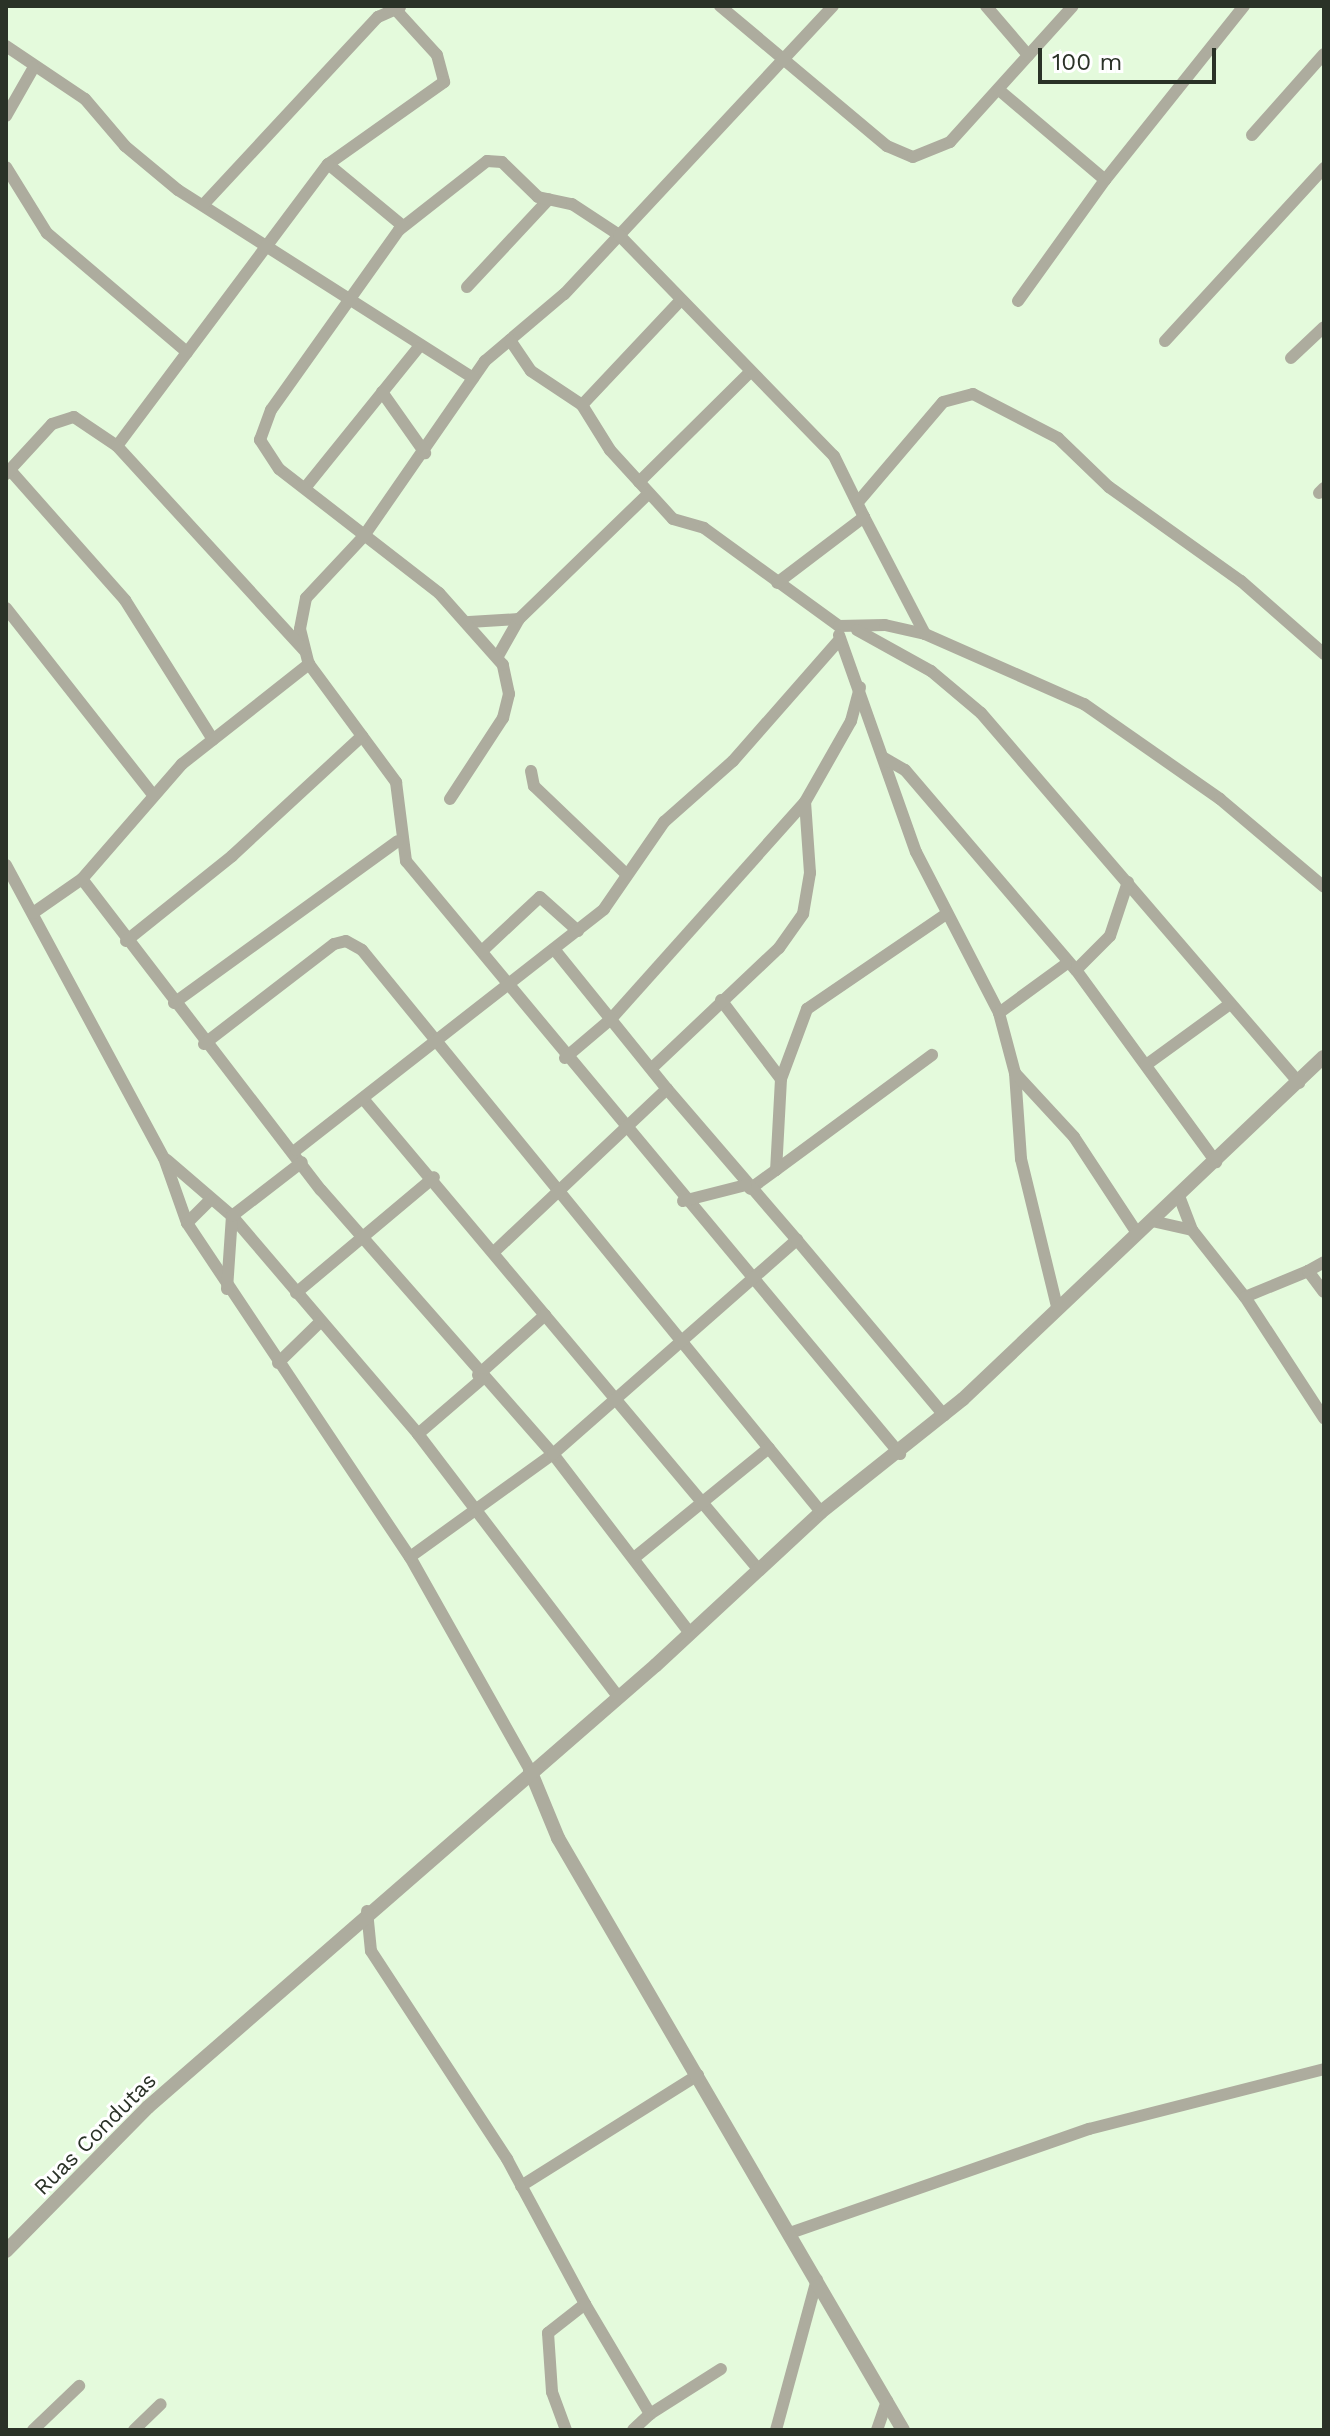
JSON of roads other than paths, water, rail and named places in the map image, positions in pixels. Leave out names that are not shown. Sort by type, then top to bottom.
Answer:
[{"type":"street","points":[[720,6],[887,146],[913,157],[939,152],[1073,6]]},
{"type":"street","points":[[833,6],[784,62],[619,235],[473,378],[425,453],[364,536],[306,598],[304,650],[309,664],[396,782],[398,841],[406,861],[510,982],[565,1058],[683,1201],[900,1454]]},
{"type":"street","points":[[986,6],[1028,55]]},
{"type":"street","points":[[1018,301],[1105,180],[1244,6]]},
{"type":"street","points":[[117,446],[328,164],[444,82],[437,55],[399,8],[375,19],[203,205]]},
{"type":"street","points":[[6,46],[85,99],[143,163],[264,250],[417,349],[473,378]]},
{"type":"street","points":[[1252,135],[1324,54]]},
{"type":"street","points":[[6,116],[34,67]]},
{"type":"street","points":[[999,90],[1105,180]]},
{"type":"street","points":[[450,799],[506,708],[508,680],[498,656],[469,622],[265,454],[260,428],[351,305],[403,226],[494,159],[549,199],[572,204],[619,235],[750,372],[825,445],[858,502],[925,634]]},
{"type":"street","points":[[328,164],[403,226]]},
{"type":"street","points":[[6,167],[47,233],[187,352]]},
{"type":"street","points":[[1165,341],[1324,168]]},
{"type":"street","points":[[467,287],[549,199]]},
{"type":"street","points":[[582,405],[681,300]]},
{"type":"street","points":[[1291,358],[1324,327]]},
{"type":"street","points":[[510,340],[531,371],[582,405],[648,494],[673,519],[704,528],[833,621],[857,630],[963,696],[1128,882],[1299,1083]]},
{"type":"street","points":[[305,488],[417,349]]},
{"type":"street","points":[[639,482],[750,372]]},
{"type":"street","points":[[382,392],[425,453]]},
{"type":"street","points":[[858,502],[943,402],[973,394],[1058,438],[1109,487],[1241,581],[1324,654]]},
{"type":"street","points":[[213,740],[140,621],[8,472],[66,415],[117,446],[304,650]]},
{"type":"street","points":[[498,656],[519,619],[648,494]]},
{"type":"street","points":[[777,583],[864,517]]},
{"type":"street","points":[[6,608],[151,792]]},
{"type":"street","points":[[469,622],[519,619]]},
{"type":"street","points":[[833,621],[861,684],[884,758],[945,915],[999,1013],[1015,1073],[1021,1159],[1057,1307]]},
{"type":"street","points":[[857,630],[885,625],[925,634],[1084,704],[1220,799],[1324,887]]},
{"type":"street","points":[[227,1292],[232,1216],[365,1101],[439,1045],[510,982],[578,931],[664,822],[733,761],[840,639]]},
{"type":"street","points":[[33,913],[82,879],[151,792],[309,664]]},
{"type":"street","points":[[565,1058],[611,1019],[805,802],[851,721],[861,684]]},
{"type":"street","points":[[126,941],[232,856],[362,736]]},
{"type":"street","points":[[884,758],[905,770],[1071,967],[1216,1162]]},
{"type":"street","points":[[531,771],[534,786],[626,874]]},
{"type":"street","points":[[652,1068],[779,948],[803,914],[810,873],[805,802]]},
{"type":"street","points":[[174,1003],[398,841]]},
{"type":"street","points":[[6,865],[164,1158],[187,1223],[227,1292],[410,1557],[530,1770],[558,1838],[903,2430]]},
{"type":"street","points":[[82,879],[204,1044],[299,1156],[358,1235],[480,1377],[553,1454],[690,1633]]},
{"type":"street","points":[[999,1013],[1071,967],[1110,936],[1128,882]]},
{"type":"street","points":[[482,951],[540,897],[578,931]]},
{"type":"street","points":[[776,1170],[781,1079],[807,1009],[945,915]]},
{"type":"street","points":[[204,1044],[274,984],[346,941],[439,1045],[821,1512]]},
{"type":"street","points":[[554,949],[748,1187],[797,1240],[944,1415]]},
{"type":"street","points":[[721,1000],[781,1079]]},
{"type":"street","points":[[1146,1065],[1230,1004]]},
{"type":"street","points":[[683,1201],[748,1187],[776,1170],[932,1055]]},
{"type":"street","name":"Ruas Condutas","points":[[6,2251],[179,2079],[367,1911],[690,1633],[821,1512],[900,1454],[944,1415],[1324,1057]]},
{"type":"street","points":[[1015,1073],[1074,1137],[1137,1233]]},
{"type":"street","points":[[496,1250],[667,1089]]},
{"type":"street","points":[[365,1101],[496,1250],[545,1315],[759,1570]]},
{"type":"street","points":[[164,1158],[232,1216],[319,1323],[418,1434],[474,1512],[617,1695]]},
{"type":"street","points":[[296,1293],[358,1235],[434,1177]]},
{"type":"street","points":[[1179,1196],[1192,1230],[1245,1297],[1324,1418]]},
{"type":"street","points":[[187,1223],[210,1200]]},
{"type":"street","points":[[1152,1221],[1192,1230]]},
{"type":"street","points":[[410,1557],[553,1454],[613,1395],[679,1337],[797,1240]]},
{"type":"street","points":[[1245,1297],[1324,1262]]},
{"type":"street","points":[[1308,1271],[1324,1292]]},
{"type":"street","points":[[418,1434],[545,1315]]},
{"type":"street","points":[[278,1363],[319,1323]]},
{"type":"street","points":[[634,1558],[769,1448]]},
{"type":"street","points":[[367,1911],[371,1951],[521,2186],[636,2402],[650,2414]]},
{"type":"street","points":[[790,2233],[1089,2129],[1324,2069]]},
{"type":"street","points":[[521,2186],[698,2075]]},
{"type":"street","points":[[776,2430],[817,2279]]},
{"type":"street","points":[[566,2430],[552,2392],[548,2333],[585,2304]]},
{"type":"street","points":[[633,2430],[650,2414],[721,2369]]},
{"type":"street","points":[[33,2430],[79,2386]]},
{"type":"street","points":[[877,2430],[887,2401]]},
{"type":"street","points":[[134,2430],[161,2404]]}]
